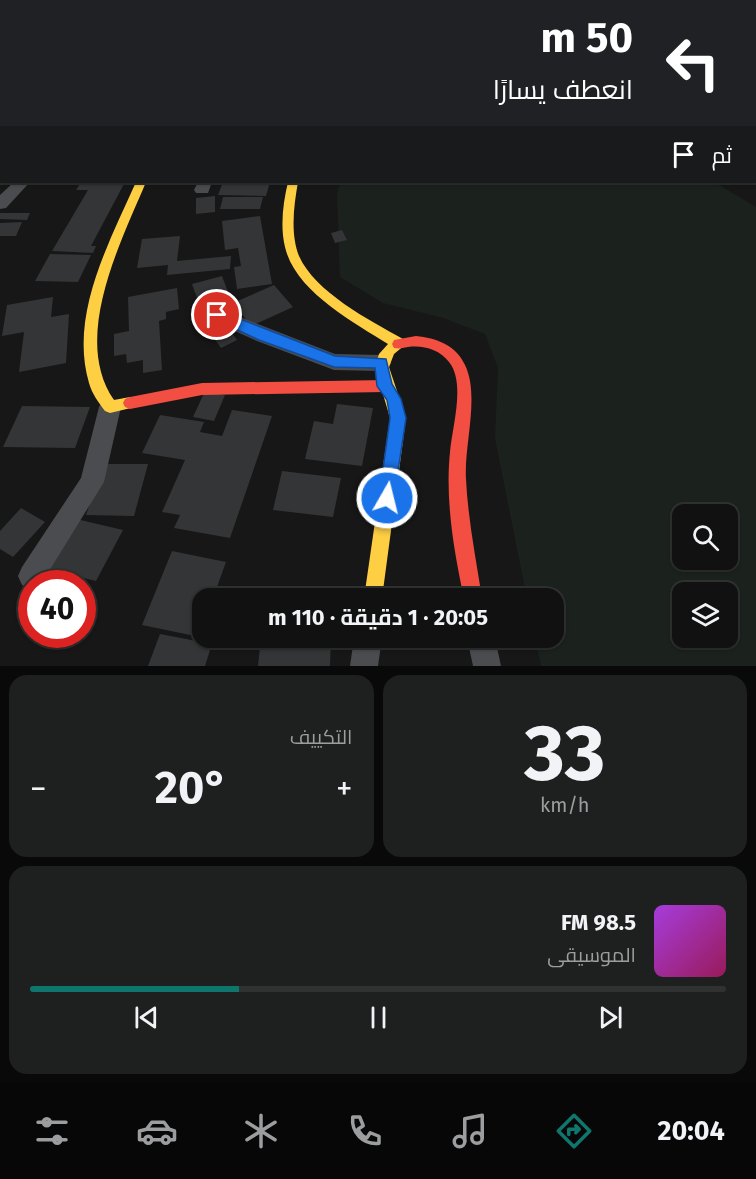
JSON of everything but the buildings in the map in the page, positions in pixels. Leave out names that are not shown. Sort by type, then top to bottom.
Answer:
[{"type":"street","points":[[0,204],[21,183]]},
{"type":"street","points":[[35,570],[92,482],[110,407],[96,384],[92,339],[94,303],[141,183]]},
{"type":"street","points":[[293,183],[287,214],[296,261],[348,314],[398,343],[430,342],[445,350],[458,365],[463,383],[457,465],[466,568],[471,588]]},
{"type":"street","points":[[217,315],[264,336],[334,362],[381,363]]},
{"type":"street","points":[[374,588],[398,418],[394,399],[385,386],[381,363],[385,352],[398,343]]},
{"type":"street","points":[[110,407],[202,389],[385,386]]},
{"type":"street","points":[[364,666],[367,648]]},
{"type":"street","points":[[483,648],[487,666]]},
{"type":"shaded area","points":[[340,183],[716,183],[756,207],[756,666],[541,666],[537,648],[564,648],[564,588],[525,588],[495,438],[498,368],[485,334],[443,318],[383,303],[340,277],[337,194]]},
{"type":"traffic: slow","points":[[130,403],[110,407],[99,389],[91,357],[91,331],[102,280],[141,183]]},
{"type":"traffic: slow","points":[[293,183],[288,228],[290,246],[300,268],[324,294],[398,343]]},
{"type":"traffic: slow","points":[[374,588],[398,418],[382,367],[389,350],[399,344]]},
{"type":"traffic: jam","points":[[399,344],[416,341],[441,348],[454,358],[463,377],[464,402],[457,454],[458,483],[462,532],[471,588]]},
{"type":"traffic: jam","points":[[130,403],[202,389],[385,386]]},
{"type":"route","points":[[217,315],[264,336],[334,362],[381,363],[385,386],[394,399],[398,418],[387,498]]}]
